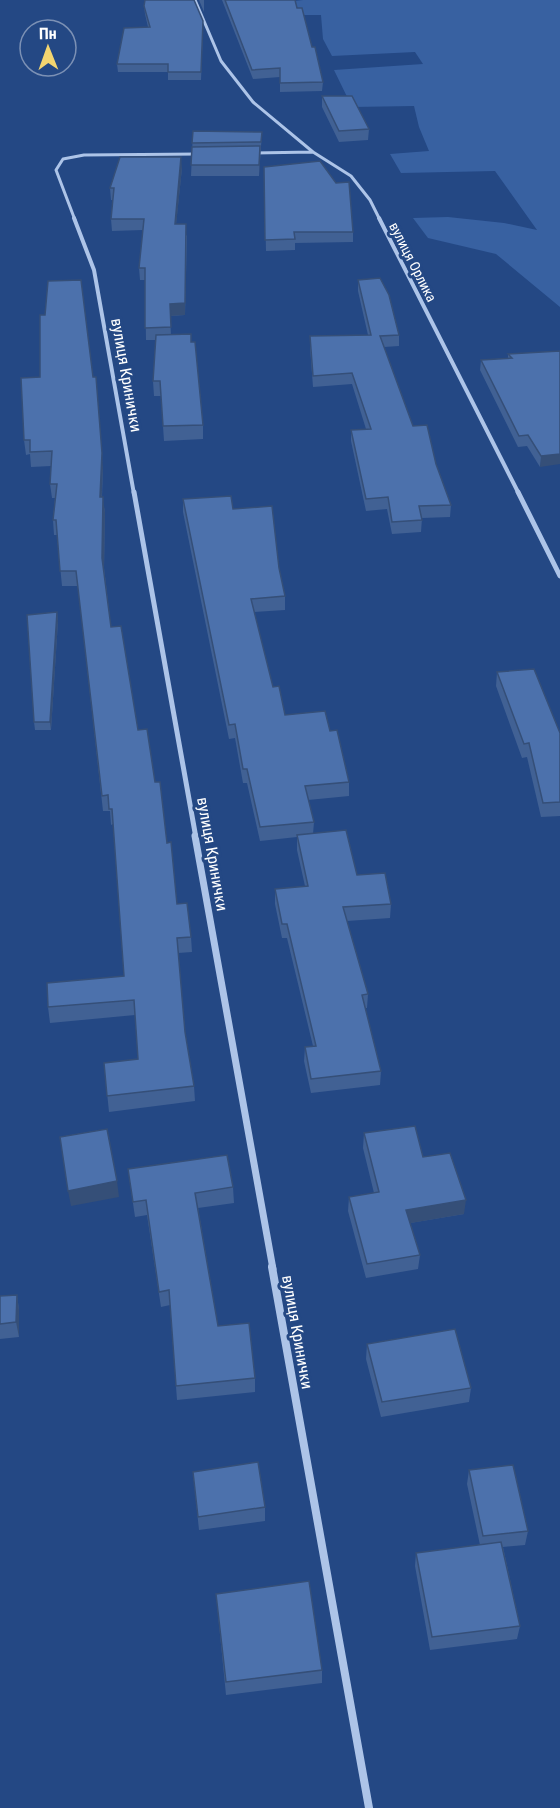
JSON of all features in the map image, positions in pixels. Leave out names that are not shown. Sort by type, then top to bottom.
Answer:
[{"type":"street","name":"вулиця Орлика","points":[[195,0],[221,61],[253,102],[313,152],[351,176],[370,200],[560,576]]},
{"type":"street","points":[[244,153],[313,152]]},
{"type":"street","name":"вулиця Кринички","points":[[210,153],[84,155],[63,159],[56,170],[94,270],[369,1808]]},
{"type":"shaded area","points":[[560,0],[560,307],[496,254],[428,238],[413,218],[448,217],[504,223],[537,230],[495,171],[401,173],[390,154],[429,151],[419,127],[414,106],[352,107],[334,70],[423,64],[415,52],[332,56],[323,39],[321,15],[300,15],[295,1]]},
{"type":"building","points":[[145,0],[194,0],[203,21],[201,72],[168,72],[168,64],[117,64],[124,28],[150,27],[144,6]]},
{"type":"building","points":[[225,0],[295,0],[297,8],[302,8],[312,47],[315,47],[323,82],[280,83],[280,68],[252,70]]},
{"type":"building","points":[[322,96],[352,96],[369,129],[339,131]]},
{"type":"building","points":[[193,131],[262,132],[261,142],[192,143]]},
{"type":"building","points":[[260,146],[259,165],[191,165],[192,147]]},
{"type":"building","points":[[120,157],[181,157],[175,224],[186,224],[185,303],[170,304],[171,327],[145,328],[145,268],[139,268],[144,219],[111,219],[114,188],[110,188]]},
{"type":"building","points":[[320,161],[336,183],[349,182],[353,232],[294,232],[295,239],[265,240],[264,167]]},
{"type":"building","points":[[380,278],[389,295],[399,335],[380,336],[413,426],[427,425],[436,464],[451,505],[419,506],[422,520],[392,522],[388,497],[366,499],[351,430],[371,429],[352,373],[313,376],[310,336],[371,335],[358,280]]},
{"type":"building","points":[[81,280],[93,377],[96,377],[102,453],[100,497],[103,497],[102,558],[111,627],[121,626],[138,730],[147,729],[155,782],[160,782],[167,843],[171,842],[177,904],[187,903],[191,937],[177,938],[185,1032],[194,1086],[107,1096],[104,1063],[138,1059],[134,1000],[48,1007],[47,983],[124,976],[112,809],[109,809],[108,795],[102,796],[76,571],[60,571],[56,520],[53,520],[57,484],[50,484],[52,451],[30,452],[30,440],[24,440],[21,378],[40,377],[40,315],[45,315],[48,281]]},
{"type":"building","points":[[191,334],[191,342],[195,342],[203,425],[163,426],[160,381],[153,381],[156,335]]},
{"type":"building","points":[[560,351],[560,454],[541,456],[528,435],[519,436],[481,360],[512,358],[508,354]]},
{"type":"building","points":[[231,496],[233,509],[272,506],[279,568],[285,596],[251,599],[273,687],[279,686],[285,715],[325,711],[330,731],[337,730],[349,782],[305,786],[314,822],[260,827],[247,769],[243,769],[235,724],[229,725],[183,499]]},
{"type":"building","points":[[57,612],[50,722],[34,722],[27,615]]},
{"type":"building","points":[[534,669],[560,733],[560,802],[543,803],[529,743],[524,744],[497,672]]},
{"type":"building","points":[[346,830],[357,875],[385,873],[391,904],[343,907],[368,994],[362,995],[381,1071],[311,1079],[305,1047],[316,1046],[287,924],[282,924],[275,889],[308,886],[297,835]]},
{"type":"building","points":[[415,1126],[423,1157],[450,1153],[466,1200],[406,1210],[420,1255],[367,1264],[349,1197],[379,1192],[364,1133]]},
{"type":"building","points":[[107,1129],[117,1181],[68,1191],[60,1137]]},
{"type":"building","points":[[227,1155],[233,1187],[195,1193],[218,1326],[249,1323],[255,1378],[176,1386],[169,1290],[159,1292],[146,1200],[133,1202],[128,1169]]},
{"type":"building","points":[[17,1295],[16,1322],[0,1324],[0,1296]]},
{"type":"building","points":[[455,1329],[471,1388],[382,1402],[367,1344]]},
{"type":"building","points":[[258,1462],[265,1507],[198,1517],[193,1472]]},
{"type":"building","points":[[513,1465],[528,1531],[483,1536],[469,1470]]},
{"type":"building","points":[[501,1542],[520,1626],[432,1637],[416,1553]]},
{"type":"building","points":[[309,1581],[322,1670],[226,1682],[216,1594]]}]
